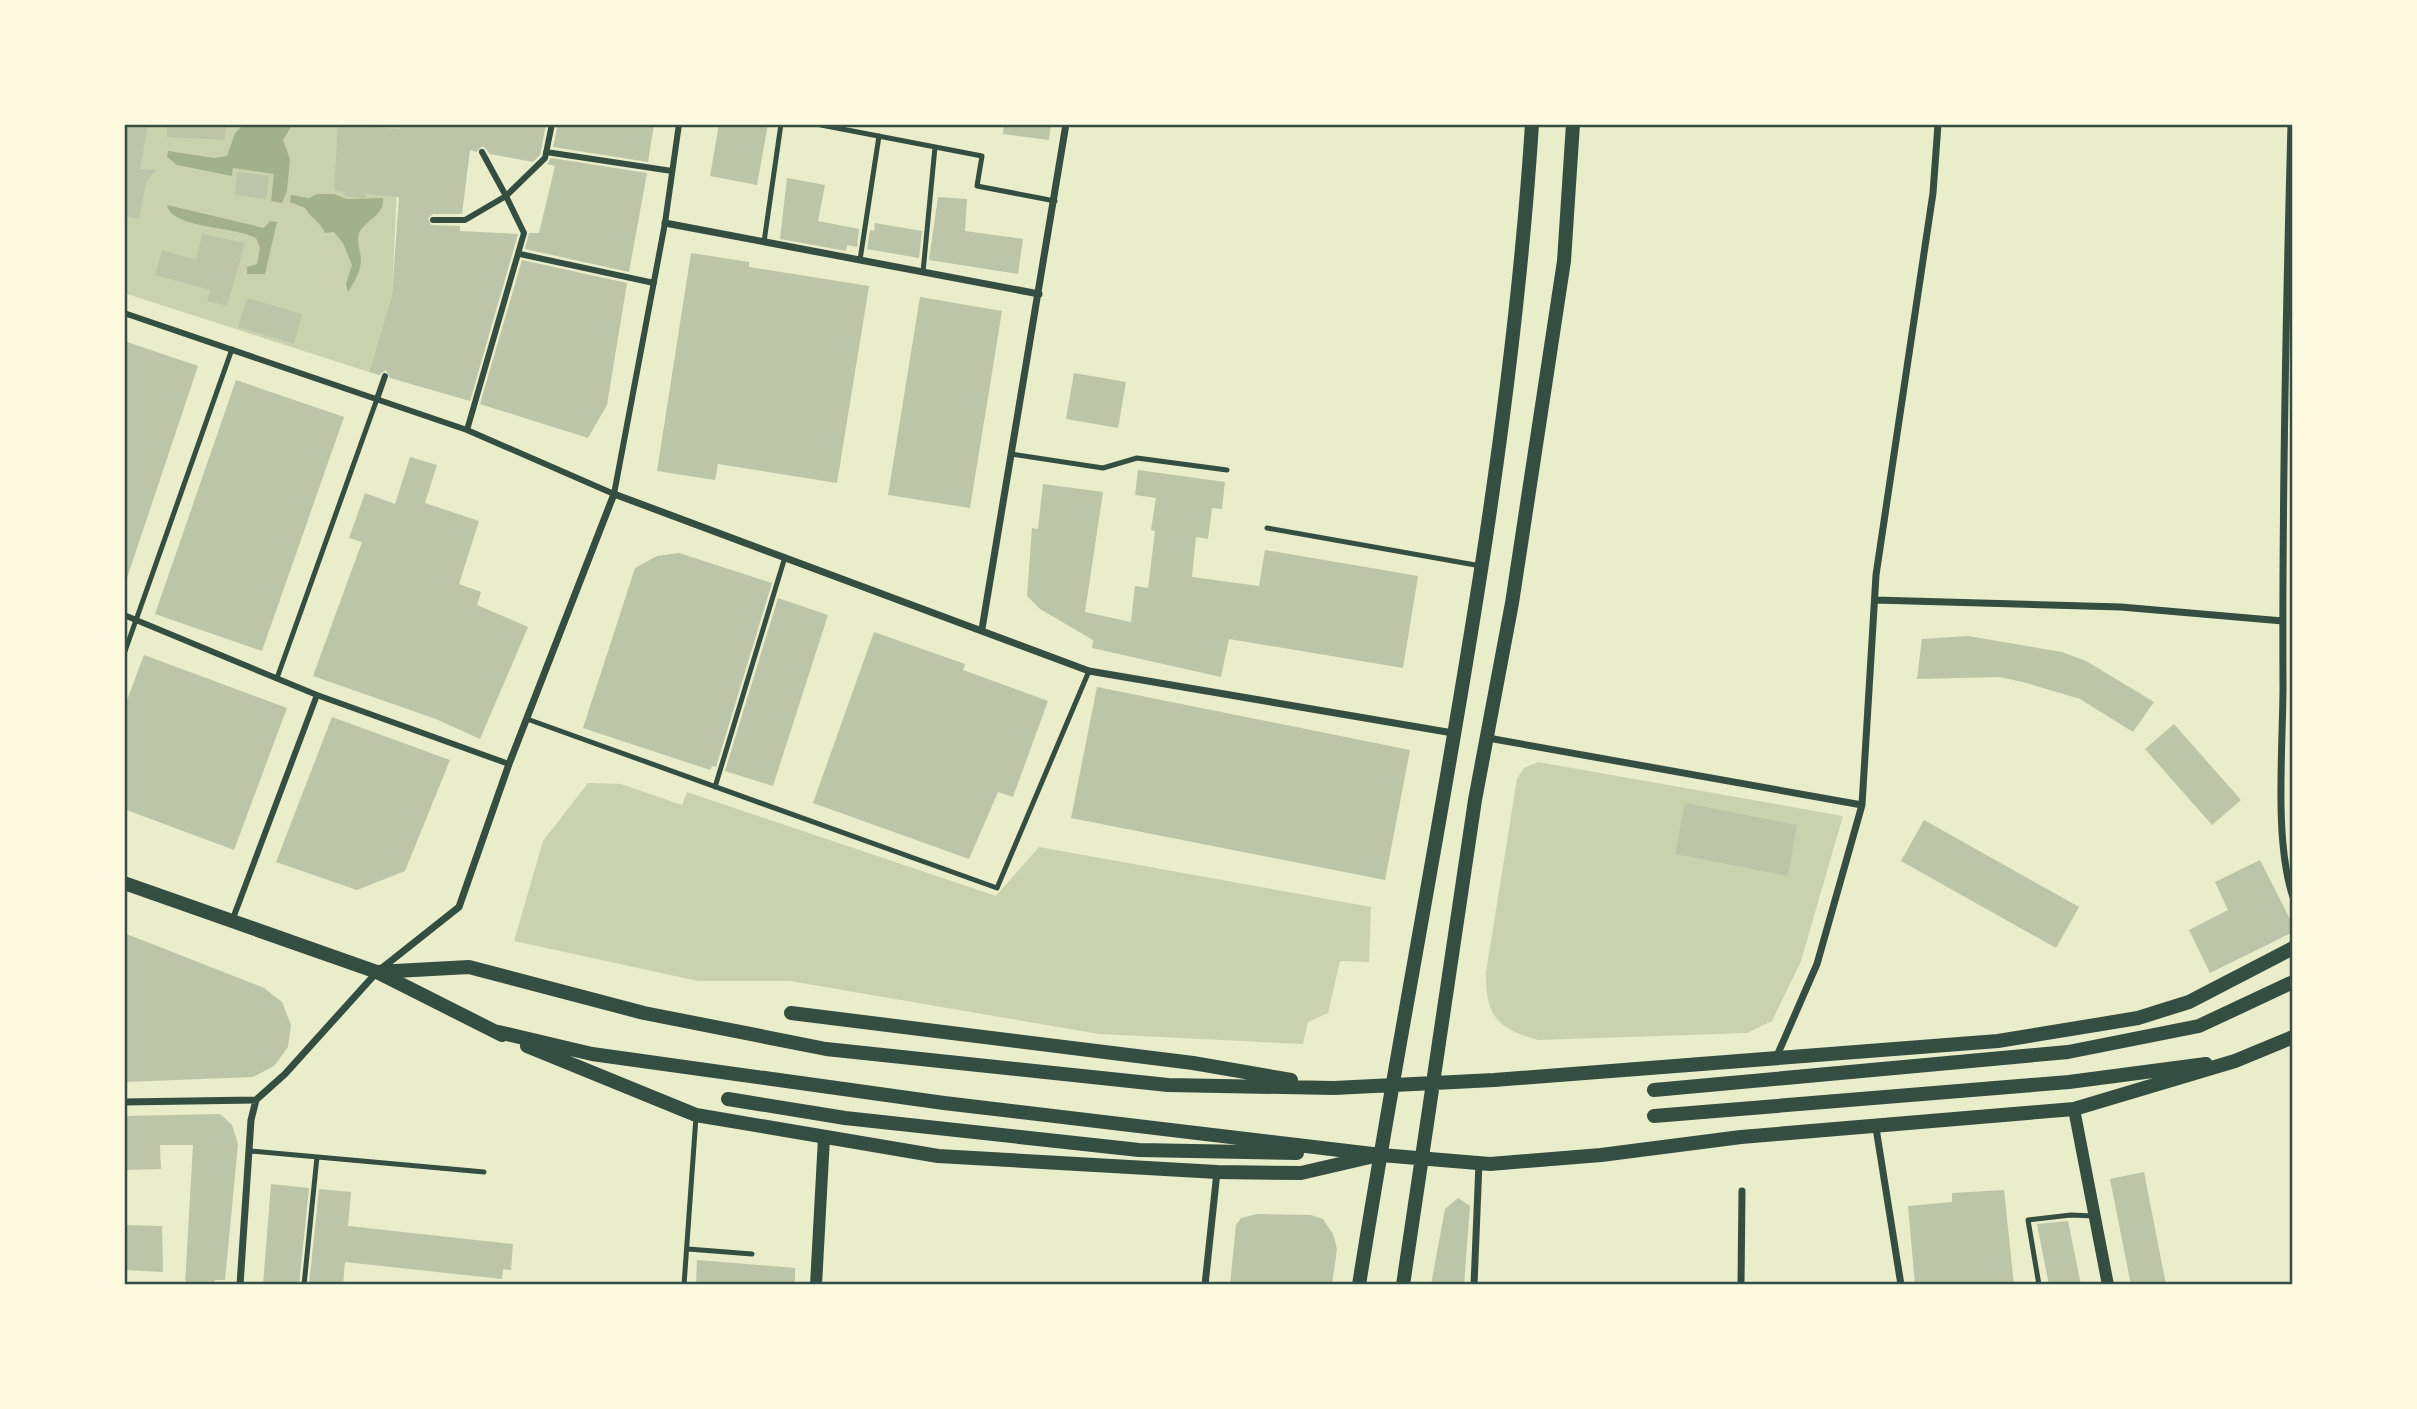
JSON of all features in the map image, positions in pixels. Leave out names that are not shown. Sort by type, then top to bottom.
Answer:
[{"type":"main road","points":[[1360,1285],[1481,566],[1524,259],[1532,124]]},
{"type":"main road","points":[[1403,1285],[1564,261],[1573,124]]},
{"type":"main road","points":[[124,883],[377,972],[494,1031],[696,1115],[938,1156],[1217,1172],[1301,1172],[1381,1155]]},
{"type":"main road","points":[[377,972],[469,967],[644,1013],[826,1049],[1168,1085],[1334,1088],[1998,1041],[2138,1018],[2189,1002],[2293,948]]},
{"type":"main road","points":[[1654,1090],[2068,1052],[2199,1026],[2293,982]]},
{"type":"main road","points":[[791,1013],[1193,1063],[1334,1088]]},
{"type":"main road","points":[[494,1031],[592,1054],[917,1100],[1381,1155],[1479,1163],[1601,1155],[1741,1137],[2074,1110],[2235,1061],[2293,1037]]},
{"type":"main road","points":[[1654,1116],[2069,1083],[2235,1061]]},
{"type":"main road","points":[[728,1099],[845,1118],[1139,1150],[1381,1155]]},
{"type":"street","points":[[433,220],[464,220],[506,196],[545,158],[552,124]]},
{"type":"street","points":[[240,1285],[251,1120],[256,1100],[285,1074],[377,972],[459,907],[509,764],[614,494],[665,223],[679,124]]},
{"type":"street","points":[[982,628],[1066,124]]},
{"type":"street","points":[[1776,1058],[1817,964],[1862,805],[1875,600],[1909,368],[1915,300],[1933,193],[1938,124]]},
{"type":"street","points":[[2291,124],[2283,621],[2283,820],[2287,879],[2293,897]]},
{"type":"street","points":[[467,429],[524,233],[482,152]]},
{"type":"street","points":[[546,152],[672,171]]},
{"type":"street","points":[[665,223],[1039,294]]},
{"type":"street","points":[[520,254],[654,283]]},
{"type":"street","points":[[124,313],[467,429],[614,494],[982,628],[1089,671],[1453,733]]},
{"type":"street","points":[[377,399],[385,376]]},
{"type":"street","points":[[1875,600],[2121,607],[2283,621]]},
{"type":"street","points":[[124,615],[317,695],[509,764]]},
{"type":"street","points":[[232,921],[317,695]]},
{"type":"street","points":[[1488,738],[1862,805]]},
{"type":"street","points":[[124,1102],[256,1100]]},
{"type":"street","points":[[2074,1110],[2108,1285]]},
{"type":"street","points":[[1875,1128],[1900,1285]]},
{"type":"street","points":[[816,1285],[824,1138]]},
{"type":"street","points":[[1474,1285],[1479,1163]]},
{"type":"street","points":[[1205,1285],[1217,1172]]},
{"type":"street","points":[[1741,1285],[1742,1191]]},
{"type":"lane","points":[[764,242],[781,124]]},
{"type":"lane","points":[[816,124],[982,156],[976,186],[1055,201]]},
{"type":"lane","points":[[860,260],[879,136]]},
{"type":"lane","points":[[923,272],[935,147]]},
{"type":"lane","points":[[124,654],[232,349]]},
{"type":"lane","points":[[277,678],[377,399]]},
{"type":"lane","points":[[1011,454],[1103,468],[1137,458],[1227,470]]},
{"type":"lane","points":[[1267,528],[1481,566]]},
{"type":"lane","points":[[715,787],[785,556]]},
{"type":"lane","points":[[527,719],[997,888],[1089,671]]},
{"type":"lane","points":[[684,1285],[696,1115]]},
{"type":"lane","points":[[250,1151],[484,1172]]},
{"type":"lane","points":[[304,1285],[317,1157]]},
{"type":"lane","points":[[2039,1285],[2028,1220],[2071,1214],[2094,1216]]},
{"type":"lane","points":[[688,1249],[752,1254]]},
{"type":"shaded area","points":[[124,124],[400,124],[392,295],[369,372],[124,293]]},
{"type":"shaded area","points":[[244,124],[293,124],[283,140],[290,159],[287,191],[282,203],[271,201],[274,174],[233,168],[232,176],[177,165],[167,157],[168,151],[215,158],[227,156],[235,133]]},
{"type":"shaded area","points":[[317,194],[334,194],[347,199],[383,198],[381,209],[359,233],[360,265],[348,292],[346,284],[352,265],[343,243],[334,232],[325,233],[305,208],[290,202],[291,195],[309,198]]},
{"type":"shaded area","points":[[167,205],[264,228],[270,221],[277,222],[265,274],[247,274],[247,267],[257,264],[260,248],[256,238],[180,219],[171,213]]},
{"type":"shaded area","points":[[1538,762],[1843,816],[1801,961],[1772,1021],[1747,1033],[1538,1040],[1512,1031],[1496,1018],[1488,999],[1486,972],[1517,779],[1524,768]]},
{"type":"shaded area","points":[[588,783],[621,784],[682,805],[687,792],[996,896],[1039,847],[1371,907],[1369,962],[1340,961],[1328,1013],[1308,1022],[1303,1044],[1099,1034],[790,981],[698,981],[514,941],[543,841]]},
{"type":"building","points":[[124,124],[148,124],[140,169],[156,170],[146,182],[139,219],[124,216]]},
{"type":"building","points":[[167,124],[226,124],[225,140],[167,137]]},
{"type":"building","points":[[400,124],[546,124],[540,155],[533,162],[490,154],[483,146],[476,152],[470,150],[462,214],[433,214],[428,218],[431,225],[460,226],[460,231],[518,234],[470,401],[390,378],[386,370],[379,375],[369,372],[392,295],[399,197],[366,194],[366,199],[344,196],[345,192],[334,191],[338,125],[400,129]]},
{"type":"building","points":[[558,124],[654,124],[648,162],[553,147]]},
{"type":"building","points":[[719,124],[768,124],[757,185],[710,176]]},
{"type":"building","points":[[1004,124],[1051,124],[1049,140],[1003,134]]},
{"type":"building","points":[[551,158],[647,173],[629,272],[525,249],[529,233],[539,233],[555,166],[547,164]]},
{"type":"building","points":[[237,172],[269,176],[266,199],[235,195]]},
{"type":"building","points":[[787,178],[825,185],[818,221],[859,229],[857,247],[847,245],[846,251],[780,239]]},
{"type":"building","points":[[938,197],[967,199],[965,231],[1023,239],[1018,274],[929,260]]},
{"type":"building","points":[[875,223],[922,231],[919,258],[867,249],[870,230],[874,231]]},
{"type":"building","points":[[202,234],[245,243],[227,306],[207,301],[210,290],[155,275],[162,250],[196,260]]},
{"type":"building","points":[[691,253],[749,262],[749,267],[869,286],[837,483],[718,464],[715,480],[657,471]]},
{"type":"building","points":[[522,260],[627,283],[607,405],[588,438],[480,404]]},
{"type":"building","points":[[920,297],[1002,311],[970,508],[888,495]]},
{"type":"building","points":[[247,298],[302,314],[294,344],[238,327]]},
{"type":"building","points":[[124,341],[198,366],[127,578],[124,577]]},
{"type":"building","points":[[1074,373],[1126,382],[1118,428],[1066,419]]},
{"type":"building","points":[[236,380],[344,417],[262,651],[155,614]]},
{"type":"building","points":[[410,457],[437,465],[425,503],[479,521],[459,584],[481,592],[477,605],[528,627],[480,739],[436,719],[313,676],[362,542],[349,538],[365,493],[395,504]]},
{"type":"building","points":[[1138,470],[1225,482],[1222,509],[1212,508],[1208,539],[1196,537],[1192,577],[1259,586],[1265,550],[1418,576],[1403,668],[1229,639],[1221,677],[1092,648],[1093,640],[1040,609],[1027,596],[1032,528],[1038,529],[1043,484],[1103,492],[1085,612],[1131,622],[1135,586],[1148,588],[1155,531],[1151,530],[1156,498],[1135,495]]},
{"type":"building","points":[[679,553],[772,583],[716,767],[712,766],[710,770],[583,728],[635,568],[657,556]]},
{"type":"building","points":[[778,598],[828,615],[773,786],[725,771]]},
{"type":"building","points":[[874,632],[965,664],[963,670],[1048,701],[1013,797],[998,792],[969,859],[813,803]]},
{"type":"building","points":[[1968,636],[2062,652],[2086,661],[2154,702],[2133,732],[2080,699],[2023,682],[1999,677],[1917,679],[1922,639]]},
{"type":"building","points":[[144,655],[287,708],[234,850],[124,809],[124,708]]},
{"type":"building","points":[[1097,687],[1410,750],[1385,880],[1071,818]]},
{"type":"building","points":[[332,717],[450,760],[405,871],[357,890],[276,862]]},
{"type":"building","points":[[2174,724],[2241,800],[2212,825],[2145,749]]},
{"type":"building","points":[[1685,803],[1797,825],[1788,876],[1675,854]]},
{"type":"building","points":[[1924,820],[2079,907],[2056,948],[1901,861]]},
{"type":"building","points":[[2260,860],[2293,925],[2293,932],[2210,973],[2189,930],[2228,910],[2215,882]]},
{"type":"building","points":[[124,933],[264,988],[282,1002],[291,1025],[288,1047],[274,1066],[253,1077],[124,1082]]},
{"type":"building","points":[[220,1114],[232,1125],[238,1144],[225,1280],[215,1280],[215,1285],[185,1285],[193,1145],[160,1145],[161,1169],[124,1170],[124,1116]]},
{"type":"building","points":[[2144,1172],[2166,1285],[2131,1285],[2110,1179]]},
{"type":"building","points":[[271,1184],[309,1188],[299,1285],[263,1285]]},
{"type":"building","points":[[319,1189],[351,1192],[348,1226],[513,1244],[511,1270],[503,1269],[502,1279],[345,1262],[343,1285],[309,1285]]},
{"type":"building","points":[[2004,1190],[2014,1285],[1915,1285],[1908,1206],[1952,1202],[1952,1193]]},
{"type":"building","points":[[1458,1198],[1470,1206],[1464,1285],[1431,1285],[1445,1209]]},
{"type":"building","points":[[1257,1214],[1311,1215],[1323,1219],[1333,1234],[1337,1249],[1332,1285],[1230,1285],[1236,1225],[1241,1218]]},
{"type":"building","points":[[2068,1221],[2081,1285],[2049,1285],[2037,1224]]},
{"type":"building","points":[[124,1225],[162,1226],[163,1272],[124,1270]]},
{"type":"building","points":[[697,1260],[795,1268],[795,1285],[696,1285]]}]
